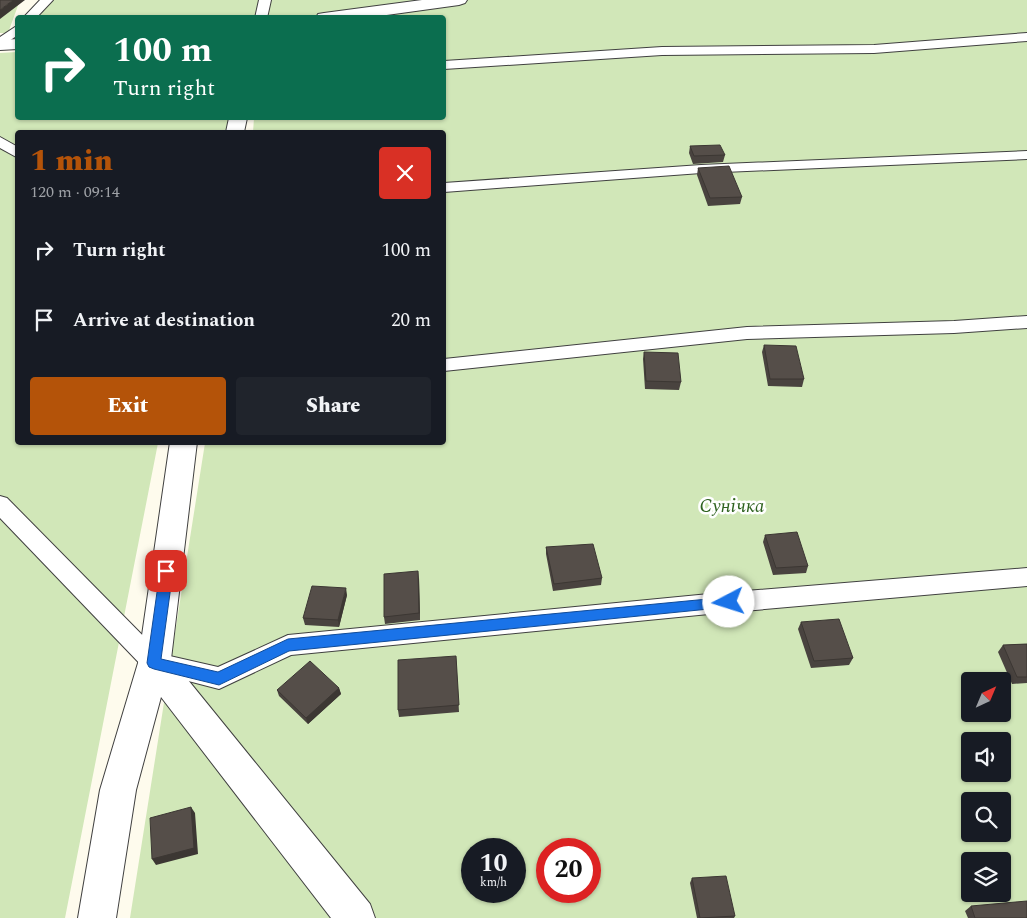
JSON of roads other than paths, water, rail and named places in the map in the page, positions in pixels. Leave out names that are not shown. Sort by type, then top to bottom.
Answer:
[{"type":"street","points":[[346,15],[459,0]]},
{"type":"street","points":[[0,44],[15,44]]},
{"type":"street","points":[[97,918],[118,790],[154,663],[184,445]]},
{"type":"street","points":[[154,663],[356,918]]},
{"type":"lane","points":[[32,15],[47,0]]},
{"type":"lane","points":[[262,15],[265,0]]},
{"type":"lane","points":[[0,44],[15,32]]},
{"type":"lane","points":[[446,65],[662,51],[874,49],[1027,37]]},
{"type":"lane","points":[[0,141],[15,152]]},
{"type":"lane","points":[[446,188],[701,169],[1027,155]]},
{"type":"lane","points":[[446,365],[747,334],[954,327],[1027,322]]},
{"type":"lane","points":[[0,504],[154,663],[219,678],[288,645],[709,604],[1027,577]]},
{"type":"park label","name":"Сунічка","points":[[732,506]]}]
